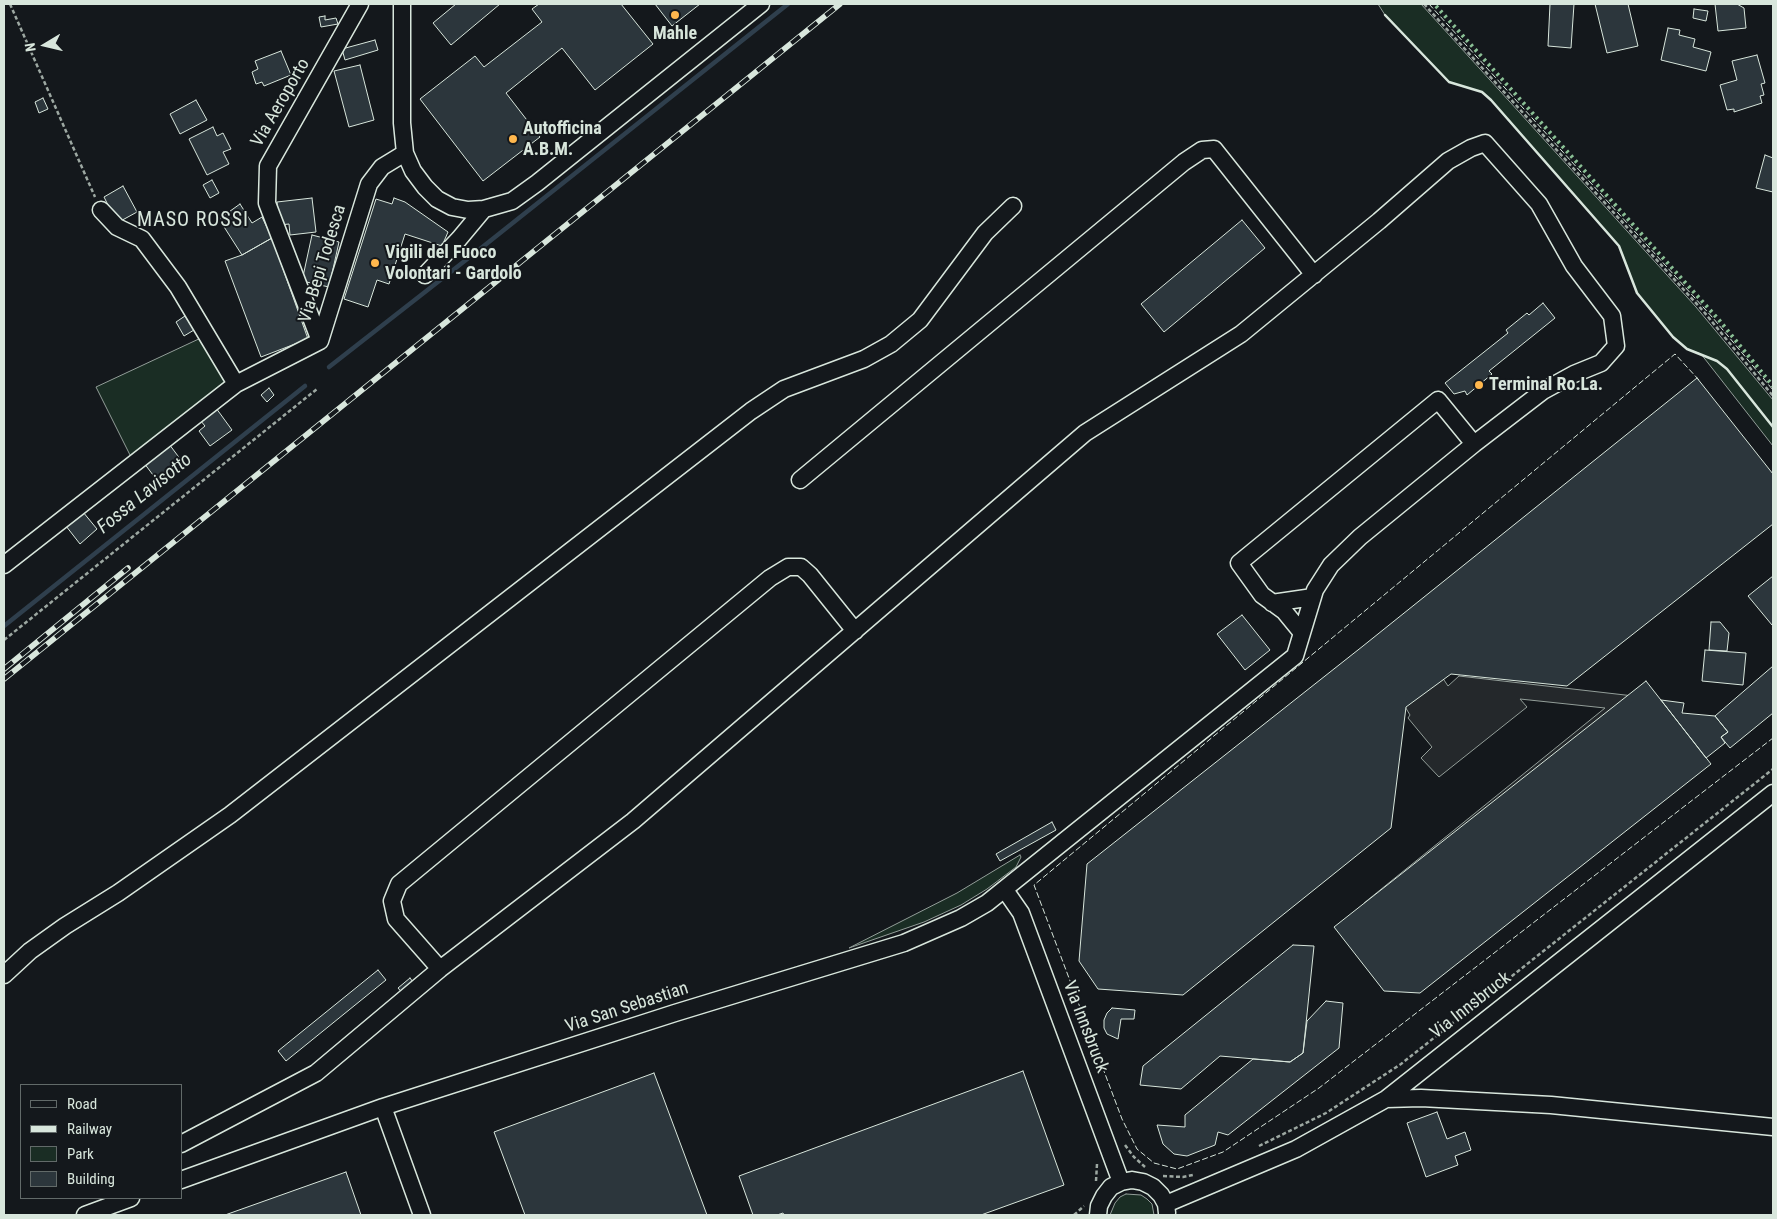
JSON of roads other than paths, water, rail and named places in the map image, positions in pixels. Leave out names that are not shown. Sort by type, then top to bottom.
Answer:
[{"type":"street","name":"Via Aeroporto","points":[[320,341],[267,202],[268,166],[360,4]]},
{"type":"street","points":[[402,4],[402,123],[405,153],[413,172],[437,199],[452,207],[468,210],[484,210],[512,201],[761,4]]},
{"type":"street","name":"Via San Sebastian","points":[[182,1180],[383,1107],[675,1013],[904,943],[962,918],[988,903],[1295,656],[1315,590],[1331,564],[1360,536],[1543,391],[1574,374],[1601,363],[1616,346],[1612,316],[1574,266],[1539,204],[1485,144],[1471,148],[1448,161],[1314,275]]},
{"type":"street","points":[[185,1142],[316,1073],[440,969],[633,821],[1086,433],[1241,334],[1314,275],[1214,149],[1202,150],[1184,162],[800,480]]},
{"type":"street","name":"Via Bepi Todesca","points":[[4,565],[236,384],[320,341],[369,184],[382,167],[405,153]]},
{"type":"street","points":[[4,974],[30,951],[65,926],[118,893],[230,815],[751,410],[784,389],[864,359],[891,344],[920,320],[984,233],[1013,206]]},
{"type":"street","points":[[101,210],[117,227],[142,239],[178,287],[236,384]]},
{"type":"street","points":[[425,275],[484,210]]},
{"type":"street","points":[[1302,634],[1284,611],[1262,595],[1239,563],[1438,400],[1474,444]]},
{"type":"street","points":[[440,969],[396,919],[392,901],[400,884],[770,578],[788,567],[801,568],[810,575],[855,631]]},
{"type":"street","points":[[1272,603],[1313,597]]},
{"type":"street","name":"Via Innsbruck","points":[[1005,890],[1021,913],[1121,1182],[1132,1180],[1143,1182],[1157,1190],[1167,1210],[1296,1150],[1386,1099],[1773,793]]},
{"type":"street","points":[[1386,1099],[1421,1098],[1551,1104],[1773,1127]]},
{"type":"street","points":[[383,1107],[422,1215]]},
{"type":"street","points":[[1098,1215],[1099,1206],[1104,1196],[1111,1188],[1121,1182]]},
{"type":"street","points":[[85,1215],[129,1199]]},
{"type":"waterway","name":"Fossa Lavisotto","points":[[329,367],[788,4]]},
{"type":"waterway","name":"Fossa Lavisotto","points":[[4,626],[305,386]]},
{"type":"railway","points":[[4,679],[840,4]]},
{"type":"railway","points":[[4,669],[128,568]]},
{"type":"place","name":"Mahle","points":[[675,15]]},
{"type":"place","name":"Autofficina A.B.M.","points":[[513,139]]},
{"type":"place","name":"Vigili del Fuoco Volontari - Gardolo","points":[[375,263]]},
{"type":"place","name":"Terminal Ro.La.","points":[[1479,385]]},
{"type":"district","name":"MASO ROSSI","points":[[193,221]]}]
